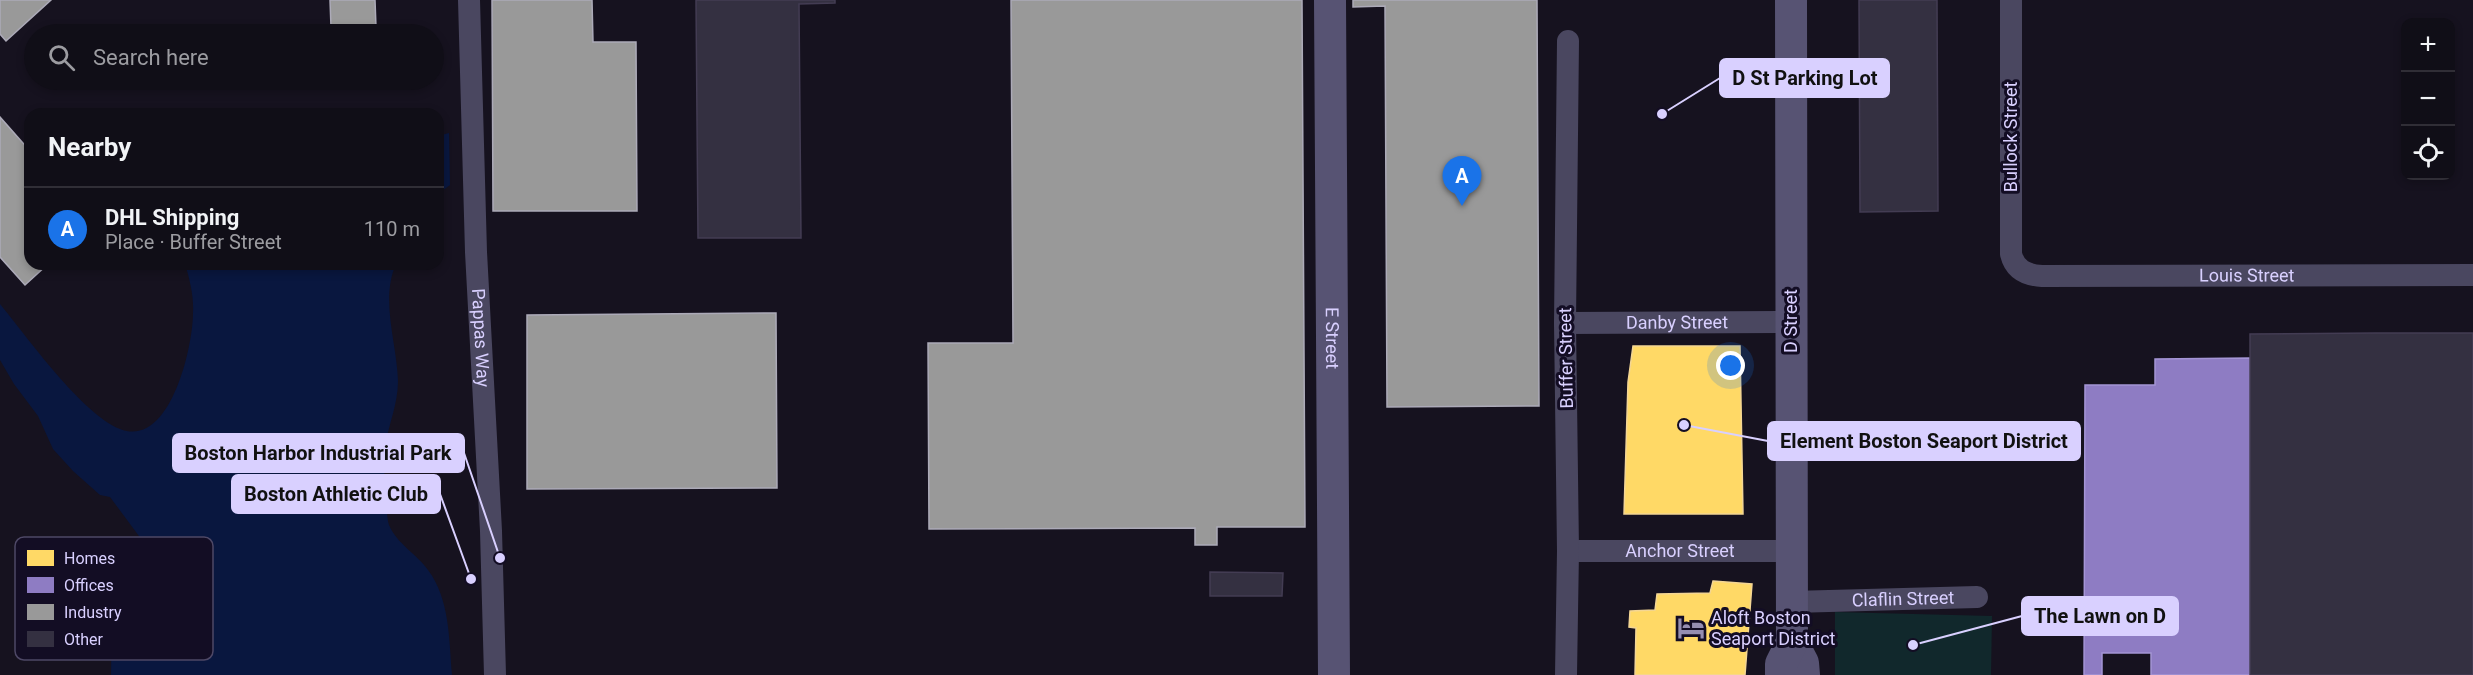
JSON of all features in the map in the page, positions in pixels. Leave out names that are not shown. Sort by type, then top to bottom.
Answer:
[{"type":"main road","name":"E Street","points":[[1330,0],[1334,675]]},
{"type":"main road","name":"D Street","points":[[1781,675],[1781,664],[1792,642],[1791,0]]},
{"type":"main road","name":"D Street","points":[[1792,642],[1803,663],[1804,675]]},
{"type":"street","name":"Pappas Way","points":[[469,0],[477,261],[495,675]]},
{"type":"street","name":"Bullock Street","points":[[2011,0],[2011,254],[2020,270]]},
{"type":"street","name":"Buffer Street","points":[[1566,675],[1568,551],[1565,323],[1568,41]]},
{"type":"street","name":"Louis Street","points":[[2020,270],[2042,276],[2473,275]]},
{"type":"street","name":"Danby Street","points":[[1565,323],[1791,322]]},
{"type":"street","name":"Anchor Street","points":[[1568,551],[1792,551]]},
{"type":"street","name":"Claflin Street","points":[[1792,602],[1977,597]]},
{"type":"green space","points":[[1835,612],[1992,616],[1991,675],[1835,675]]},
{"type":"water","points":[[449,133],[450,185],[444,190],[444,134]]},
{"type":"water","points":[[186,270],[394,270],[389,292],[389,307],[398,381],[384,455],[387,517],[393,532],[428,570],[441,594],[449,634],[452,675],[111,675],[111,660],[213,660],[213,537],[140,537],[110,497],[100,495],[73,471],[53,449],[38,416],[14,384],[0,360],[0,304],[72,392],[89,408],[120,429],[137,431],[152,424],[165,410],[183,370],[192,329],[191,288]]},
{"type":"building: Homes","points":[[1633,346],[1740,346],[1743,514],[1624,514],[1628,382]]},
{"type":"building: Homes","name":"Aloft Boston Seaport District","points":[[1713,581],[1752,584],[1745,675],[1635,675],[1636,628],[1629,627],[1630,611],[1655,610],[1657,594],[1710,593]]},
{"type":"building: Offices","points":[[2250,358],[2250,675],[2151,675],[2151,653],[2102,653],[2102,675],[2084,675],[2085,385],[2155,385],[2155,359]]},
{"type":"building: Industry","points":[[0,0],[51,0],[6,41],[0,34]]},
{"type":"building: Industry","points":[[330,0],[375,0],[376,24],[331,24]]},
{"type":"building: Industry","points":[[492,0],[592,0],[593,42],[636,42],[637,211],[493,211]]},
{"type":"building: Industry","points":[[1011,0],[1302,0],[1305,527],[1217,527],[1217,545],[1195,545],[1195,528],[929,529],[928,343],[1013,343]]},
{"type":"building: Industry","points":[[1353,0],[1537,0],[1539,406],[1387,407],[1385,6],[1353,7]]},
{"type":"building: Industry","points":[[0,117],[24,144],[24,270],[41,270],[25,285],[0,257]]},
{"type":"building: Industry","points":[[776,313],[777,488],[527,489],[527,315]]},
{"type":"building: Other","points":[[696,0],[835,0],[835,3],[799,4],[801,238],[698,238]]},
{"type":"building: Other","points":[[1859,0],[1937,0],[1938,211],[1860,212]]},
{"type":"building: Other","points":[[2473,333],[2473,675],[2250,675],[2250,334]]},
{"type":"building: Other","points":[[1210,572],[1283,573],[1282,596],[1210,596]]},
{"type":"place","name":"D St Parking Lot","points":[[1662,114]]},
{"type":"place","name":"DHL Shipping","points":[[1462,206]]},
{"type":"place","name":"Element Boston Seaport District","points":[[1684,425]]},
{"type":"place","name":"Boston Harbor Industrial Park","points":[[500,558]]},
{"type":"place","name":"Boston Athletic Club","points":[[471,579]]},
{"type":"place","name":"Aloft Boston Seaport District","points":[[1691,628]]},
{"type":"place","name":"The Lawn on D","points":[[1913,645]]}]
